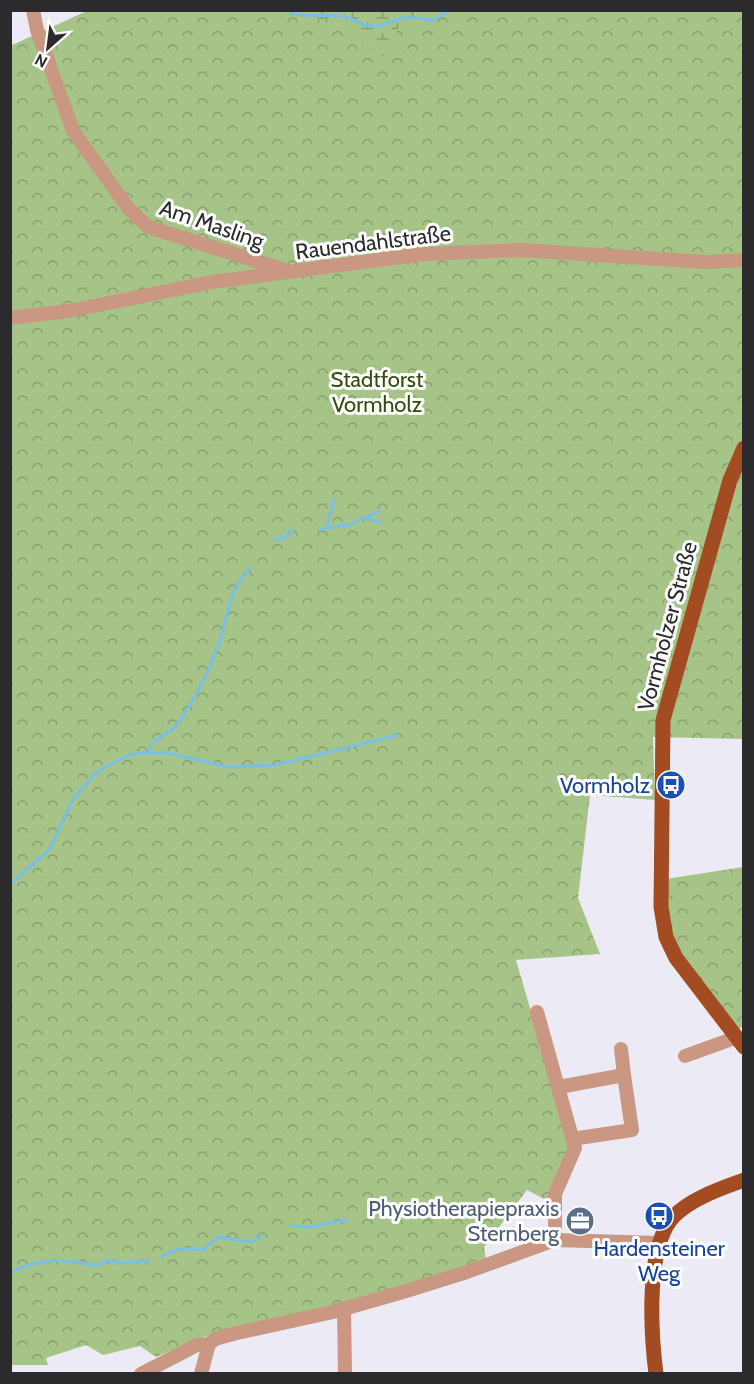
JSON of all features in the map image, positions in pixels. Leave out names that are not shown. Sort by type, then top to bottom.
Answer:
[{"type":"main road","name":"Vormholzer Straße","points":[[739,1043],[690,979],[666,937],[661,907],[661,759],[663,720],[668,694],[730,480],[744,448]]},
{"type":"main road","points":[[656,1374],[653,1324],[658,1243],[666,1226],[690,1204],[744,1180]]},
{"type":"street","name":"Am Masling","points":[[33,10],[37,30],[74,130],[129,209],[148,227],[293,273]]},
{"type":"street","name":"Rauendahlstraße","points":[[10,318],[69,311],[212,282],[293,273],[413,255],[522,250],[706,262],[744,260]]},
{"type":"street","points":[[537,1012],[559,1087],[574,1154],[555,1194],[555,1240]]},
{"type":"street","points":[[685,1056],[739,1043]]},
{"type":"street","points":[[572,1139],[632,1130],[621,1049]]},
{"type":"street","points":[[559,1087],[624,1076]]},
{"type":"street","points":[[201,1374],[209,1344],[215,1339],[344,1309],[467,1272],[555,1240],[658,1243]]},
{"type":"street","points":[[344,1309],[345,1374]]},
{"type":"street","points":[[141,1374],[197,1344],[209,1344]]},
{"type":"green space","name":"Stadtforst Vormholz","points":[[89,10],[744,11],[743,739],[653,737],[655,800],[590,795],[578,898],[600,954],[516,960],[571,1148],[548,1201],[527,1190],[484,1247],[486,1260],[380,1295],[211,1334],[156,1357],[140,1346],[103,1355],[86,1345],[46,1358],[48,1365],[10,1365],[10,46]]},
{"type":"green space","points":[[273,11],[425,11],[427,23],[401,23],[384,57],[343,24],[326,19]]},
{"type":"green space","points":[[743,867],[744,1025],[738,1030],[674,944],[667,915],[666,879]]},
{"type":"waterway","points":[[284,10],[301,15],[344,16],[367,26],[378,26],[406,17],[433,20],[450,10]]},
{"type":"waterway","points":[[470,10],[489,10]]},
{"type":"waterway","points":[[326,528],[334,499]]},
{"type":"waterway","points":[[320,529],[349,525],[379,511]]},
{"type":"waterway","points":[[368,519],[381,522]]},
{"type":"waterway","points":[[275,540],[286,537],[293,530]]},
{"type":"waterway","points":[[149,752],[155,740],[177,725],[206,675],[217,649],[235,589],[250,568]]},
{"type":"waterway","points":[[10,884],[49,850],[74,798],[93,776],[103,768],[127,756],[137,753],[168,753],[228,767],[275,765],[398,735]]},
{"type":"waterway","points":[[290,1226],[309,1227],[346,1220]]},
{"type":"waterway","points":[[162,1257],[181,1249],[203,1250],[218,1237],[251,1242],[262,1236]]},
{"type":"waterway","points":[[10,1272],[31,1264],[57,1260],[96,1265],[110,1260],[117,1263],[149,1261]]},
{"type":"place","name":"Vormholz","points":[[671,785]]},
{"type":"place","name":"Hardensteiner Weg","points":[[659,1216]]},
{"type":"place","name":"Physiotherapiepraxis Sternberg","points":[[580,1221]]}]
